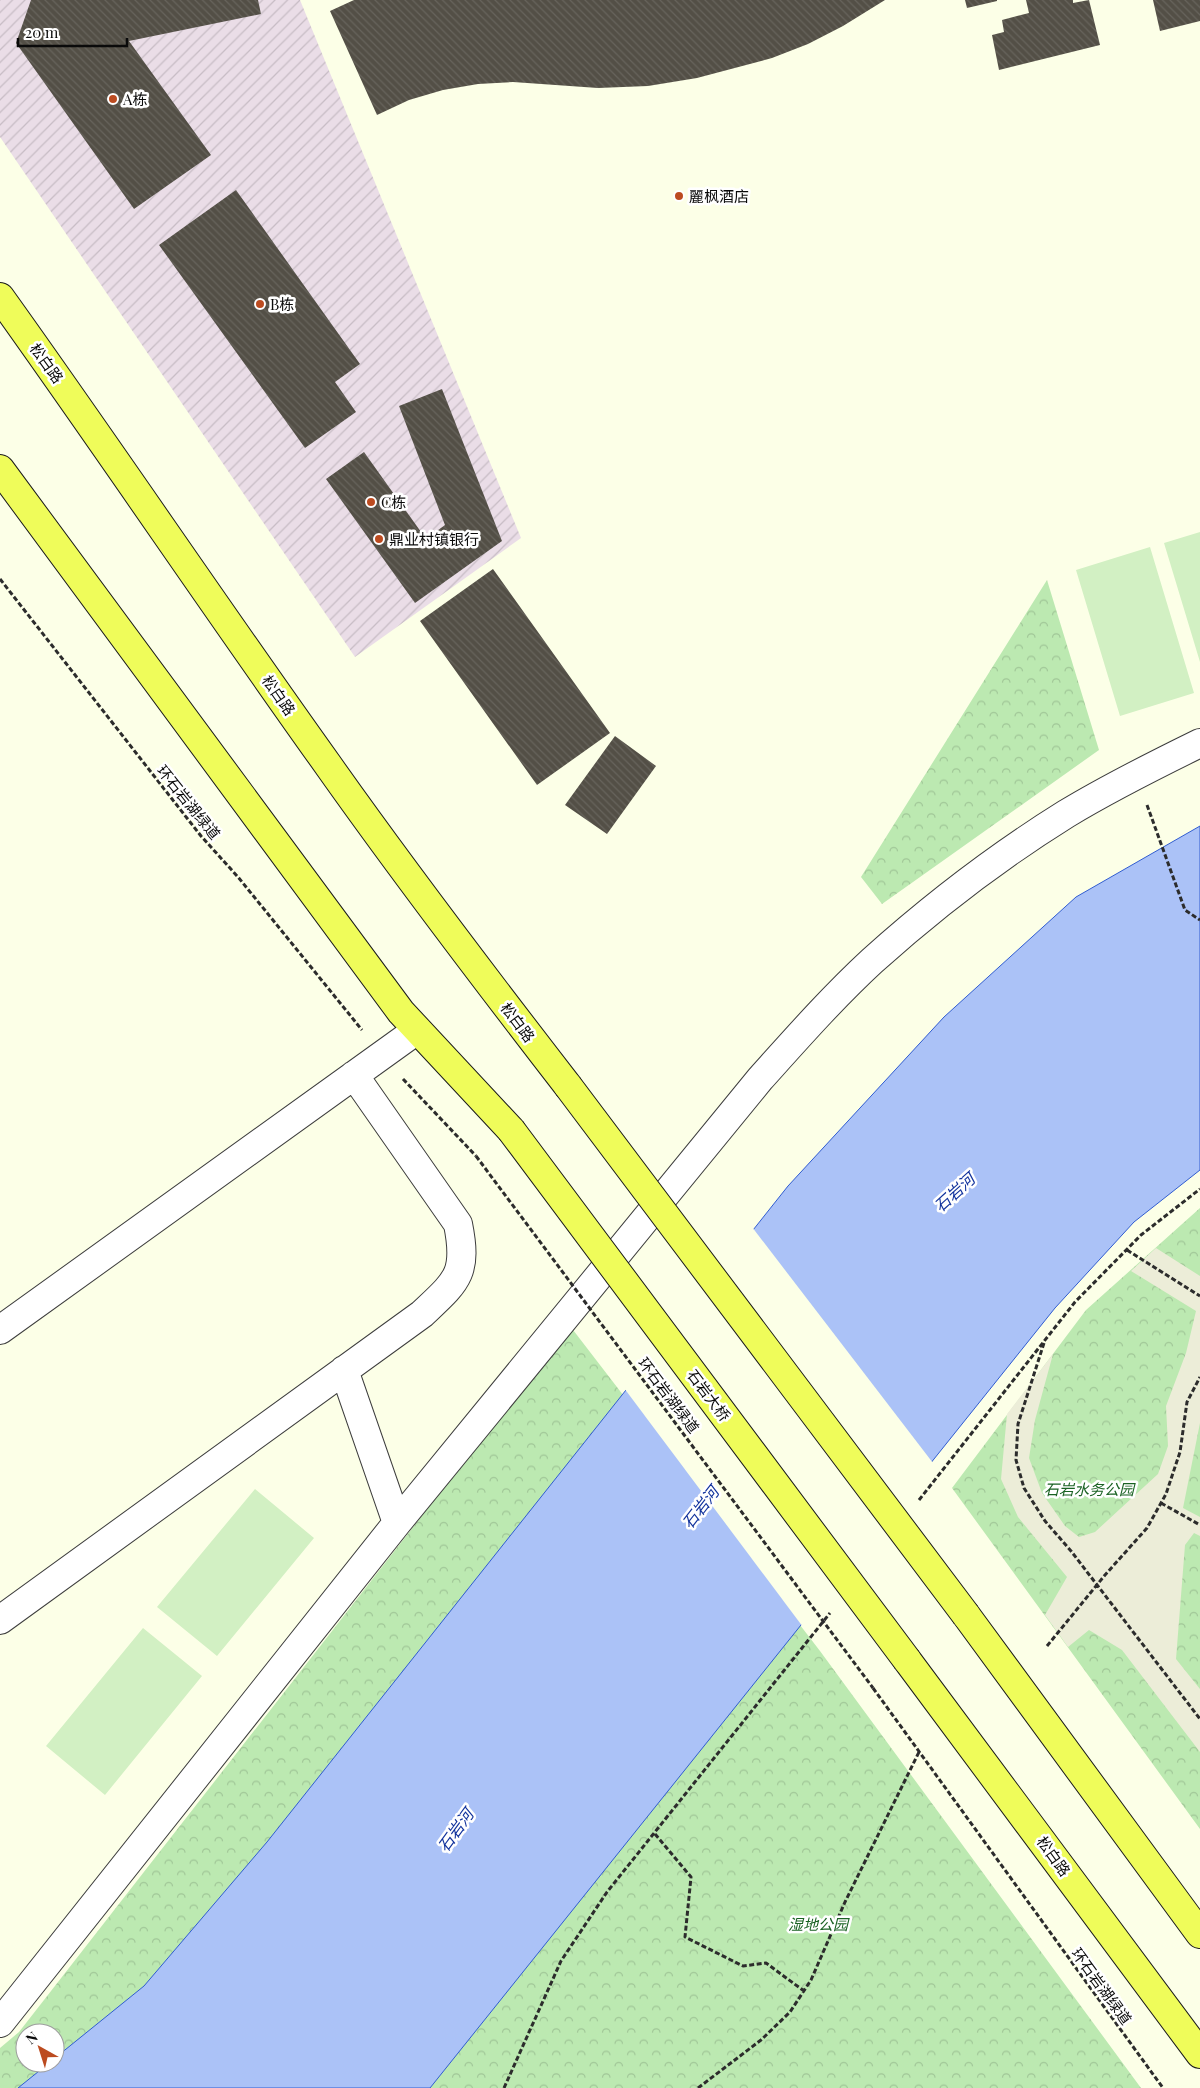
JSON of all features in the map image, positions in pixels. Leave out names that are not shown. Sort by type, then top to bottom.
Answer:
[{"type":"main road","name":"松白路","points":[[0,297],[111,452],[328,766],[446,927],[966,1615],[1200,1934]]},
{"type":"main road","points":[[0,469],[401,1012],[418,1030]]},
{"type":"main road","name":"石岩大桥","points":[[418,1030],[511,1130],[907,1660]]},
{"type":"main road","name":"松白路","points":[[907,1660],[1200,2054]]},
{"type":"lane","points":[[0,2023],[397,1523],[760,1079],[814,1018],[872,961],[940,903],[998,860],[1066,814],[1136,774],[1200,743]]},
{"type":"lane","points":[[0,1330],[418,1030]]},
{"type":"lane","points":[[0,1620],[422,1314],[450,1288],[459,1272],[463,1249],[458,1224],[354,1075]]},
{"type":"lane","points":[[344,1370],[397,1523]]},
{"type":"path","name":"环石岩湖绿道","points":[[0,578],[201,836],[238,877],[365,1034]]},
{"type":"path","points":[[1136,774],[1185,910],[1200,920]]},
{"type":"path","name":"环石岩湖绿道","points":[[400,1077],[476,1156],[873,1688],[1163,2088]]},
{"type":"path","points":[[913,1507],[1075,1302],[1141,1235],[1200,1190]]},
{"type":"path","points":[[1127,1250],[1200,1296]]},
{"type":"path","points":[[1044,1340],[1018,1424],[1016,1460],[1024,1488],[1045,1521],[1072,1551],[1200,1719]]},
{"type":"path","points":[[1047,1646],[1097,1584],[1147,1528],[1166,1494],[1180,1452],[1187,1402],[1200,1377]]},
{"type":"path","points":[[1161,1502],[1200,1525]]},
{"type":"path","points":[[504,2088],[562,1961],[607,1892],[833,1609]]},
{"type":"path","points":[[698,2088],[761,2040],[790,2012],[804,1991],[811,1980],[845,1902],[919,1752]]},
{"type":"path","points":[[655,1834],[691,1877],[685,1937],[743,1966],[766,1963],[804,1991]]},
{"type":"shaded area","points":[[0,0],[300,0],[521,538],[355,657],[0,137]]},
{"type":"shaded area","points":[[1156,1248],[1200,1276],[1200,1423],[1183,1508],[1200,1517],[1200,1536],[1194,1533],[1185,1545],[1176,1659],[1200,1689],[1200,1752],[1122,1650],[1089,1630],[1068,1647],[1045,1615],[1067,1577],[1018,1517],[1001,1479],[1007,1414],[1053,1354],[1035,1420],[1029,1458],[1042,1493],[1065,1526],[1079,1537],[1095,1532],[1158,1474],[1168,1446],[1166,1406],[1186,1353],[1196,1311],[1131,1271]]},
{"type":"green space","points":[[1200,532],[1200,662],[1164,543]]},
{"type":"green space","points":[[1150,547],[1194,693],[1120,716],[1076,570]]},
{"type":"green space","points":[[1047,580],[1099,750],[882,904],[861,877]]},
{"type":"green space","name":"石岩水务公园","points":[[1200,1208],[1200,1829],[952,1488],[1086,1310]]},
{"type":"green space","name":"湿地公园","points":[[570,1326],[820,1651],[1141,2088],[0,2088],[0,2048],[15,2035],[15,2073],[65,2073],[65,2023],[26,2023]]},
{"type":"green space","points":[[255,1489],[314,1538],[217,1656],[157,1607]]},
{"type":"green space","points":[[143,1628],[202,1676],[105,1795],[46,1746]]},
{"type":"water","name":"石岩河","points":[[1200,826],[1200,1170],[1134,1222],[1055,1308],[430,2088],[18,2088],[37,2073],[65,2073],[65,2050],[144,1986],[267,1842],[788,1186],[944,1017],[1076,897]]},
{"type":"pier","points":[[752,1227],[933,1463],[803,1627],[624,1388]]},
{"type":"building","name":"A栋","points":[[31,0],[258,0],[261,14],[129,41],[211,155],[134,209],[16,43]]},
{"type":"building","points":[[354,0],[885,0],[843,26],[808,44],[772,58],[697,78],[648,86],[598,88],[513,82],[478,84],[443,90],[409,100],[377,115],[330,11]]},
{"type":"building","points":[[965,0],[997,0],[997,1],[967,8]]},
{"type":"building","points":[[1026,0],[1073,0],[1073,3],[1089,0],[1100,45],[999,70],[992,35],[1004,32],[1002,20],[1029,13]]},
{"type":"building","points":[[1153,0],[1200,0],[1200,21],[1160,31]]},
{"type":"building","name":"B栋","points":[[236,190],[360,364],[335,382],[356,412],[305,448],[159,245]]},
{"type":"building","name":"C栋","points":[[442,389],[502,541],[415,603],[326,479],[364,452],[426,539],[445,525],[399,406]]},
{"type":"building","points":[[493,569],[610,733],[537,785],[420,621]]},
{"type":"building","points":[[615,736],[656,766],[607,834],[565,805]]},
{"type":"place","name":"A栋","points":[[113,99]]},
{"type":"place","name":"麗枫酒店","points":[[679,196]]},
{"type":"place","name":"B栋","points":[[260,304]]},
{"type":"place","name":"C栋","points":[[371,502]]},
{"type":"place","name":"鼎业村镇银行","points":[[379,539]]}]
